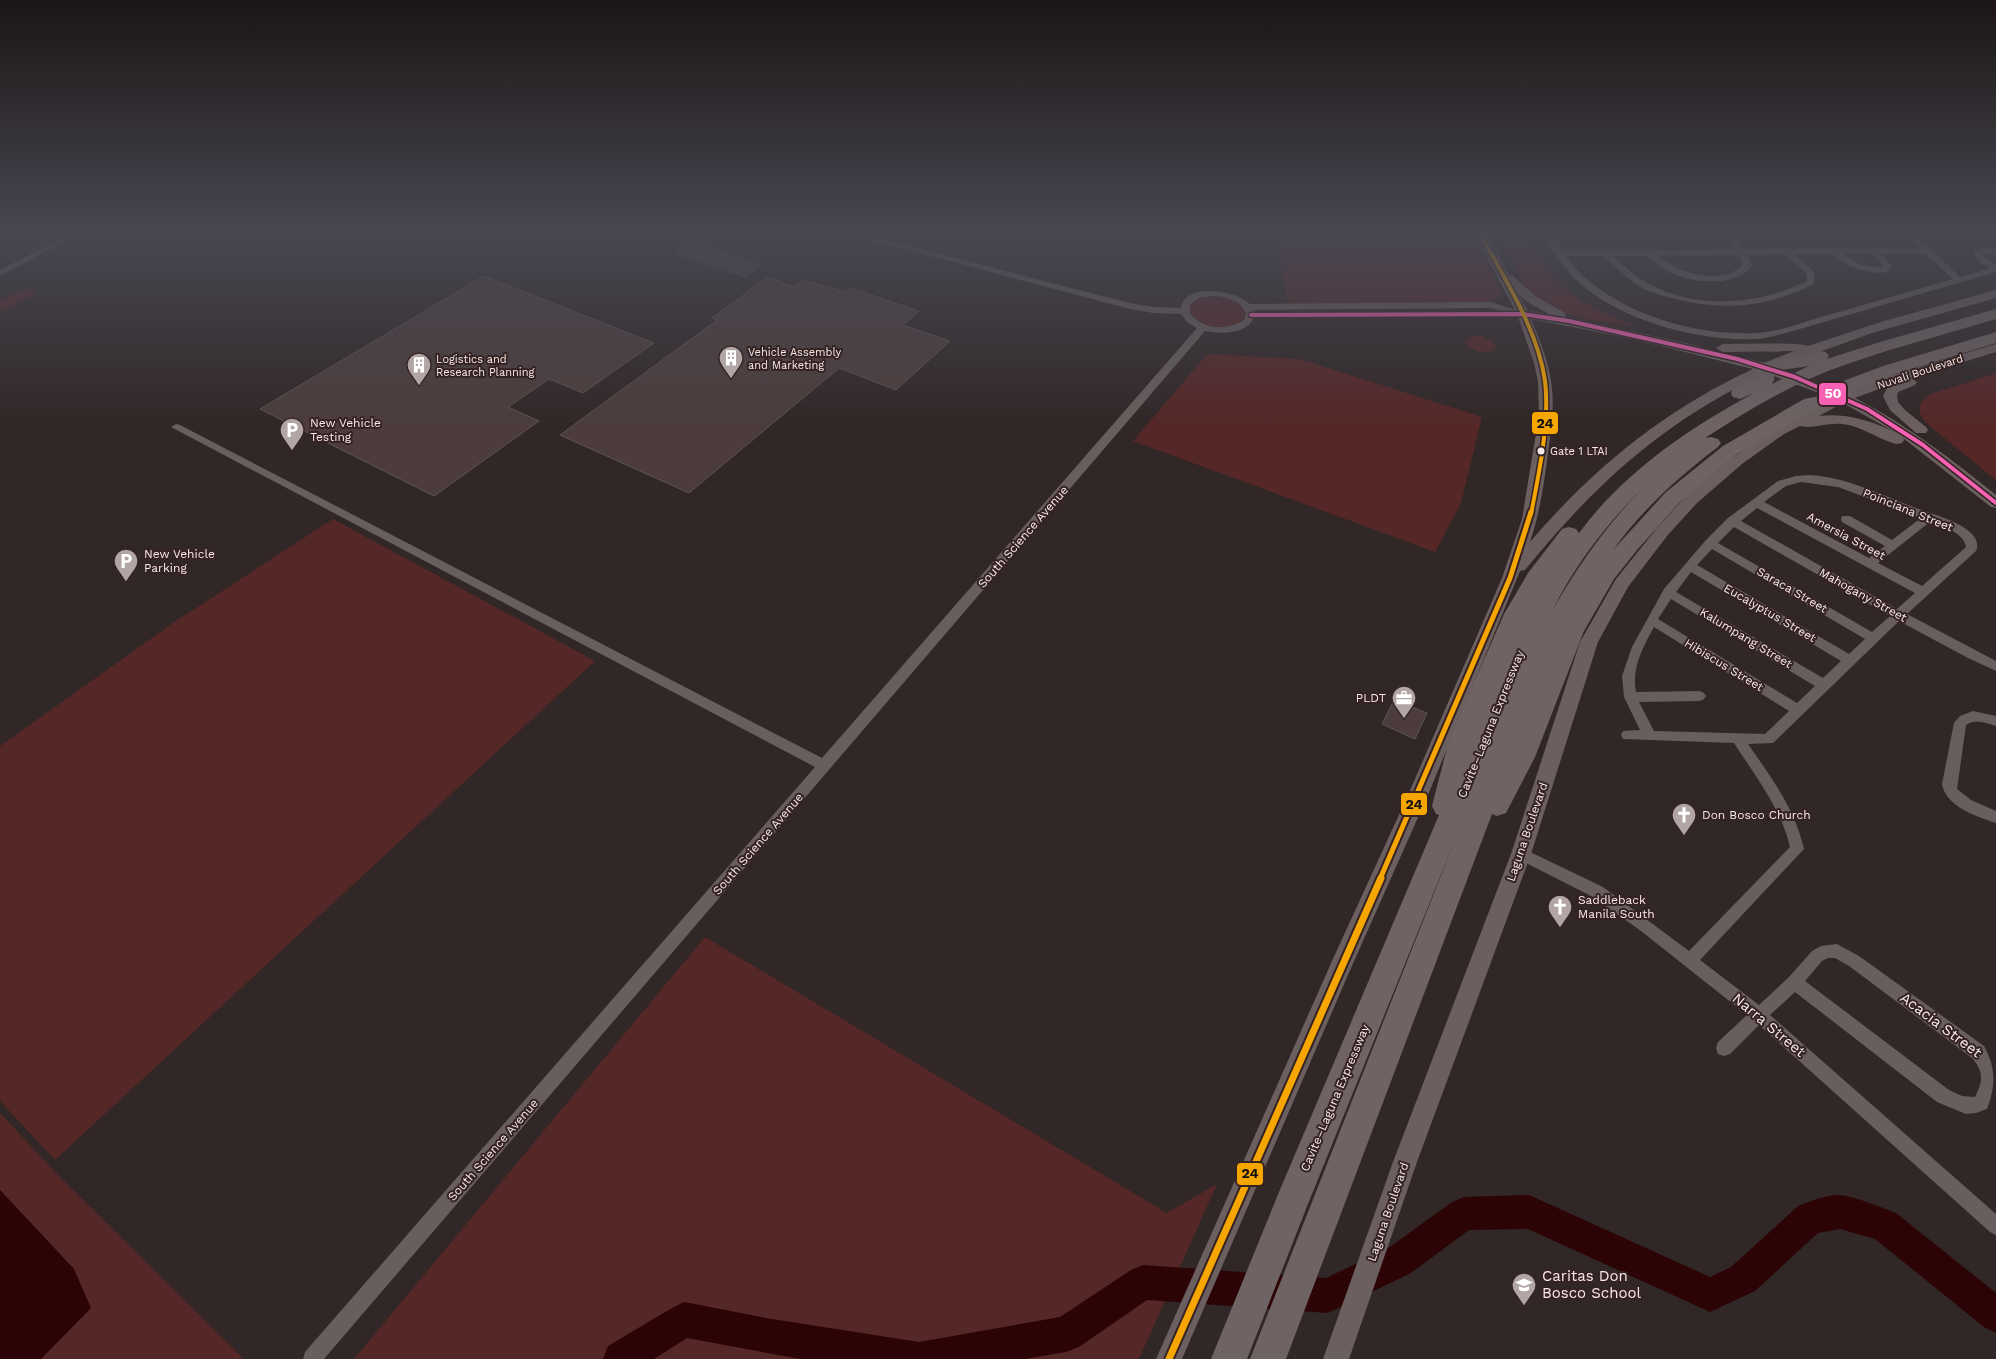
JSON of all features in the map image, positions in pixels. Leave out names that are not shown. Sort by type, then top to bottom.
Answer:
[{"type":"highway","points":[[1446,865],[1447,793],[1461,740],[1516,614],[1536,578],[1593,504],[1629,468],[1683,426],[1729,398],[1765,380],[1766,367],[1803,362],[1842,348],[1996,304]]},
{"type":"highway","name":"Cavite–Laguna Expressway","points":[[1234,1344],[1291,1204],[1542,651],[1559,615],[1602,547],[1630,513],[1693,455],[1765,409],[1790,389],[1834,380],[1996,314]]},
{"type":"highway","name":"Cavite–Laguna Expressway","points":[[1834,380],[1872,362],[1996,325]]},
{"type":"highway","points":[[1446,865],[1496,806],[1522,757],[1573,630],[1606,574],[1629,545],[1673,497],[1730,450],[1812,403],[1834,380],[1845,387],[1897,368],[1996,337]]},
{"type":"highway","name":"Cavite–Laguna Expressway","points":[[1274,1345],[1328,1205],[1446,865]]},
{"type":"main road","points":[[1169,1359],[1418,795],[1510,578],[1533,507],[1547,399],[1541,363],[1523,314],[1515,298]]},
{"type":"main road","points":[[1531,298],[1569,321]]},
{"type":"main road","points":[[1510,578],[1559,517],[1617,459],[1677,414],[1738,380],[1825,344],[1981,298]]},
{"type":"main road","points":[[1523,314],[1569,321],[1766,367],[1834,380],[1876,414],[1915,439],[1992,500]]},
{"type":"main road","points":[[1685,347],[1771,349],[1825,344]]},
{"type":"main road","name":"Nuvali Boulevard","points":[[1834,380],[1960,358],[1996,348]]},
{"type":"main road","points":[[1714,354],[1735,369],[1738,380]]},
{"type":"main road","points":[[1960,358],[1937,373],[1895,388],[1891,392],[1890,398],[1892,404],[1901,414],[1941,445],[1992,500]]},
{"type":"main road","name":"Laguna Boulevard","points":[[1338,1354],[1405,1162],[1520,854],[1589,642],[1622,583],[1662,532],[1692,498],[1730,466],[1779,431],[1834,380]]},
{"type":"main road","points":[[1779,431],[1823,419],[1843,419],[1859,422],[1890,436],[1992,500]]},
{"type":"street","points":[[1101,298],[1153,310],[1184,311]]},
{"type":"street","points":[[1184,311],[1186,304],[1192,298]]},
{"type":"street","points":[[1235,298],[1249,311],[1411,315],[1523,314]]},
{"type":"street","points":[[1610,298],[1650,318],[1680,327],[1721,334],[1757,336],[1790,329],[1898,298]]},
{"type":"street","points":[[1681,298],[1730,306],[1771,298]]},
{"type":"street","points":[[1249,311],[1491,305],[1523,314]]},
{"type":"street","points":[[1184,311],[1191,321],[1203,327],[1219,330],[1235,329],[1246,323],[1249,311]]},
{"type":"street","name":"South Science Avenue","points":[[312,1359],[1203,327]]},
{"type":"street","points":[[176,427],[825,766]]},
{"type":"street","name":"Poinciana Street","points":[[1628,735],[1649,734],[1768,739],[1873,638],[1972,548],[1972,542],[1967,536],[1949,525],[1848,486],[1808,479],[1793,480],[1780,484],[1732,522],[1710,543],[1668,592],[1651,620],[1630,664],[1628,682],[1630,697],[1649,734]]},
{"type":"street","name":"Amersia Street","points":[[1756,503],[1923,592]]},
{"type":"street","points":[[1870,564],[1929,517]]},
{"type":"street","points":[[1846,520],[1893,546]]},
{"type":"street","name":"Mahogany Street","points":[[1732,522],[1898,615],[1996,666]]},
{"type":"street","name":"Saraca Street","points":[[1710,543],[1873,638]]},
{"type":"street","name":"Eucalyptus Street","points":[[1690,566],[1850,660]]},
{"type":"street","name":"Kalumpang Street","points":[[1668,592],[1824,685]]},
{"type":"street","name":"Hibiscus Street","points":[[1651,620],[1798,710]]},
{"type":"street","points":[[1630,697],[1700,696]]},
{"type":"street","points":[[1996,721],[1973,715],[1960,722],[1949,784],[1954,796],[1966,804],[1996,817]]},
{"type":"street","points":[[1689,961],[1797,849],[1795,834],[1787,816],[1738,738]]},
{"type":"street","name":"Narra Street","points":[[1520,854],[1598,892],[1759,1015],[1996,1226]]},
{"type":"street","name":"Acacia Street","points":[[1724,1048],[1794,982],[1817,956],[1826,951],[1837,952],[1854,961],[1966,1041],[1987,1061],[1992,1071],[1992,1080],[1981,1103],[1971,1108],[1943,1096],[1794,982]]},
{"type":"shaded area","points":[[5,298],[27,298],[3,311],[0,310],[0,301]]},
{"type":"shaded area","points":[[1200,298],[1228,298],[1237,303],[1245,313],[1243,320],[1237,324],[1215,327],[1195,318],[1190,313],[1190,306]]},
{"type":"shaded area","points":[[1287,298],[1496,298],[1489,302],[1288,304]]},
{"type":"shaded area","points":[[1537,298],[1579,298],[1600,311],[1636,327],[1579,317],[1552,308]]},
{"type":"shaded area","points":[[1473,336],[1481,336],[1492,341],[1496,345],[1495,349],[1481,352],[1467,345],[1466,341]]},
{"type":"shaded area","points":[[1207,354],[1300,359],[1482,417],[1461,503],[1435,552],[1133,441]]},
{"type":"shaded area","points":[[1996,373],[1996,480],[1932,428],[1923,419],[1919,411],[1921,402],[1928,395]]},
{"type":"shaded area","points":[[333,519],[595,661],[55,1160],[0,1101],[0,746],[173,623]]},
{"type":"shaded area","points":[[705,937],[1167,1213],[1217,1184],[1139,1359],[354,1359]]},
{"type":"shaded area","points":[[0,1113],[58,1175],[244,1359],[41,1359],[45,1353],[74,1269],[0,1190]]},
{"type":"shaded area","points":[[0,1190],[74,1269],[91,1308],[41,1359],[0,1359]]},
{"type":"building","name":"Logistics and Research Planning","points":[[446,298],[541,298],[654,343],[583,393],[549,379],[508,407],[539,421],[434,496],[260,409]]},
{"type":"building","name":"Vehicle Assembly and Marketing","points":[[739,298],[882,298],[919,311],[903,325],[950,341],[896,390],[839,368],[689,493],[560,435],[717,320],[712,318]]},
{"type":"building","name":"PLDT","points":[[1394,700],[1427,713],[1415,739],[1382,724]]},
{"type":"waterway","points":[[923,1359],[1066,1334],[1143,1282],[1328,1296],[1399,1261],[1464,1214],[1529,1212],[1710,1295],[1743,1279],[1810,1218],[1840,1212],[1884,1225],[1996,1315]]},
{"type":"waterway","points":[[621,1359],[684,1320],[766,1336],[916,1359]]},
{"type":"transit line","name":"24","points":[[1169,1359],[1418,795],[1510,578],[1530,519],[1546,415],[1545,382],[1541,363],[1523,314],[1515,298]]},
{"type":"transit line","name":"50","points":[[1251,315],[1523,314],[1569,321],[1737,359],[1795,377],[1867,409],[1923,445],[1996,503]]},
{"type":"place","name":"Vehicle Assembly and Marketing","points":[[731,379]]},
{"type":"place","name":"Logistics and Research Planning","points":[[419,386]]},
{"type":"place","name":"New Vehicle Testing","points":[[292,451]]},
{"type":"place","name":"Gate 1 LTAI","points":[[1541,451]]},
{"type":"place","name":"New Vehicle Parking","points":[[126,582]]},
{"type":"place","name":"PLDT","points":[[1404,719]]},
{"type":"place","name":"Don Bosco Church","points":[[1684,836]]},
{"type":"place","name":"Saddleback Manila South","points":[[1560,928]]},
{"type":"place","name":"Caritas Don Bosco School","points":[[1524,1306]]}]
